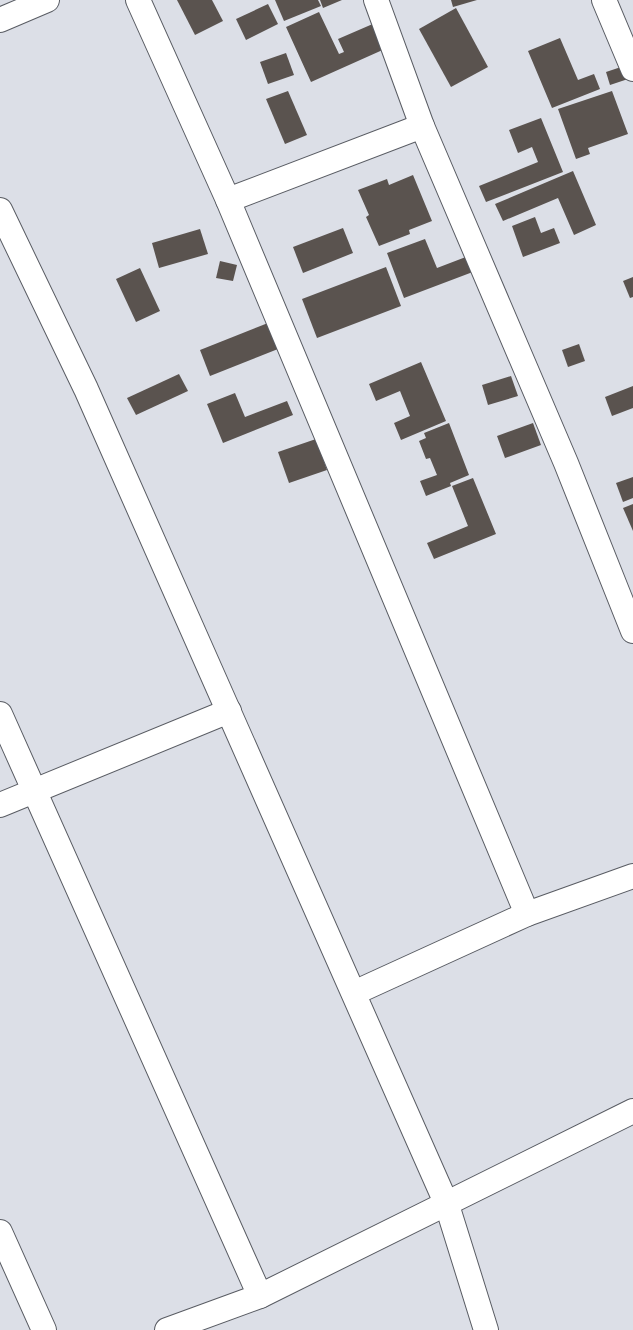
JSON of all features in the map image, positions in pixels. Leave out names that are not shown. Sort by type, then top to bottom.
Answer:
[{"type":"street","points":[[0,20],[47,0]]},
{"type":"street","points":[[138,0],[228,200],[527,914]]},
{"type":"street","points":[[376,0],[422,126],[566,463],[633,631]]},
{"type":"street","points":[[604,0],[633,69]]},
{"type":"street","points":[[228,200],[422,126]]},
{"type":"street","points":[[0,210],[86,389],[447,1205],[486,1330]]},
{"type":"street","points":[[0,806],[229,711]]},
{"type":"street","points":[[0,714],[260,1296]]},
{"type":"street","points":[[354,993],[527,914],[633,876]]},
{"type":"street","points":[[166,1330],[260,1296],[447,1205],[633,1111]]},
{"type":"street","points":[[0,1232],[44,1330]]},
{"type":"building","points":[[177,0],[212,0],[223,21],[195,35]]},
{"type":"building","points":[[275,0],[318,0],[321,6],[284,21]]},
{"type":"building","points":[[320,0],[342,0],[323,8]]},
{"type":"building","points":[[451,0],[477,0],[453,7]]},
{"type":"building","points":[[268,4],[278,24],[246,40],[236,19]]},
{"type":"building","points":[[456,8],[488,67],[451,87],[419,29]]},
{"type":"building","points":[[319,12],[339,54],[344,52],[338,39],[375,23],[387,48],[311,82],[286,27]]},
{"type":"building","points":[[560,38],[578,80],[594,74],[600,89],[552,108],[528,51]]},
{"type":"building","points":[[286,53],[294,75],[268,84],[260,62]]},
{"type":"building","points":[[624,66],[628,79],[610,85],[606,72]]},
{"type":"building","points":[[288,91],[307,135],[285,144],[266,99]]},
{"type":"building","points":[[612,91],[628,134],[588,148],[590,154],[576,159],[558,109]]},
{"type":"building","points":[[541,118],[563,172],[486,202],[479,186],[538,162],[532,147],[518,153],[509,130]]},
{"type":"building","points":[[573,171],[596,225],[574,235],[558,198],[503,221],[495,204]]},
{"type":"building","points":[[413,175],[432,221],[409,230],[410,234],[379,246],[366,217],[369,215],[358,190],[387,179],[389,185]]},
{"type":"building","points":[[535,217],[541,233],[554,228],[560,243],[523,257],[512,226]]},
{"type":"building","points":[[343,228],[353,253],[303,273],[293,247]]},
{"type":"building","points":[[200,229],[208,254],[159,268],[152,243]]},
{"type":"building","points":[[425,239],[437,268],[471,255],[478,270],[404,298],[387,253]]},
{"type":"building","points":[[220,261],[237,265],[233,281],[216,278]]},
{"type":"building","points":[[386,267],[401,306],[317,338],[302,299]]},
{"type":"building","points":[[140,268],[160,311],[136,322],[116,279]]},
{"type":"building","points":[[633,277],[633,297],[630,298],[623,281]]},
{"type":"building","points":[[268,323],[278,349],[210,376],[200,350]]},
{"type":"building","points":[[579,344],[585,361],[568,367],[562,350]]},
{"type":"building","points":[[421,362],[446,421],[401,440],[394,423],[410,416],[400,391],[376,401],[369,384]]},
{"type":"building","points":[[179,374],[188,391],[136,415],[127,398]]},
{"type":"building","points":[[511,376],[518,396],[488,405],[482,385]]},
{"type":"building","points":[[633,386],[633,408],[612,416],[605,397]]},
{"type":"building","points":[[235,393],[245,417],[287,401],[293,415],[223,443],[207,404]]},
{"type":"building","points":[[449,423],[469,475],[450,483],[451,486],[426,496],[420,481],[437,475],[430,458],[426,459],[419,441],[426,438],[424,433]]},
{"type":"building","points":[[533,423],[541,445],[505,458],[497,436]]},
{"type":"building","points":[[316,439],[327,470],[289,483],[278,452]]},
{"type":"building","points":[[633,477],[633,498],[623,502],[616,483]]},
{"type":"building","points":[[473,478],[496,534],[434,559],[427,543],[468,526],[452,486]]},
{"type":"building","points":[[633,504],[633,531],[623,508]]}]
